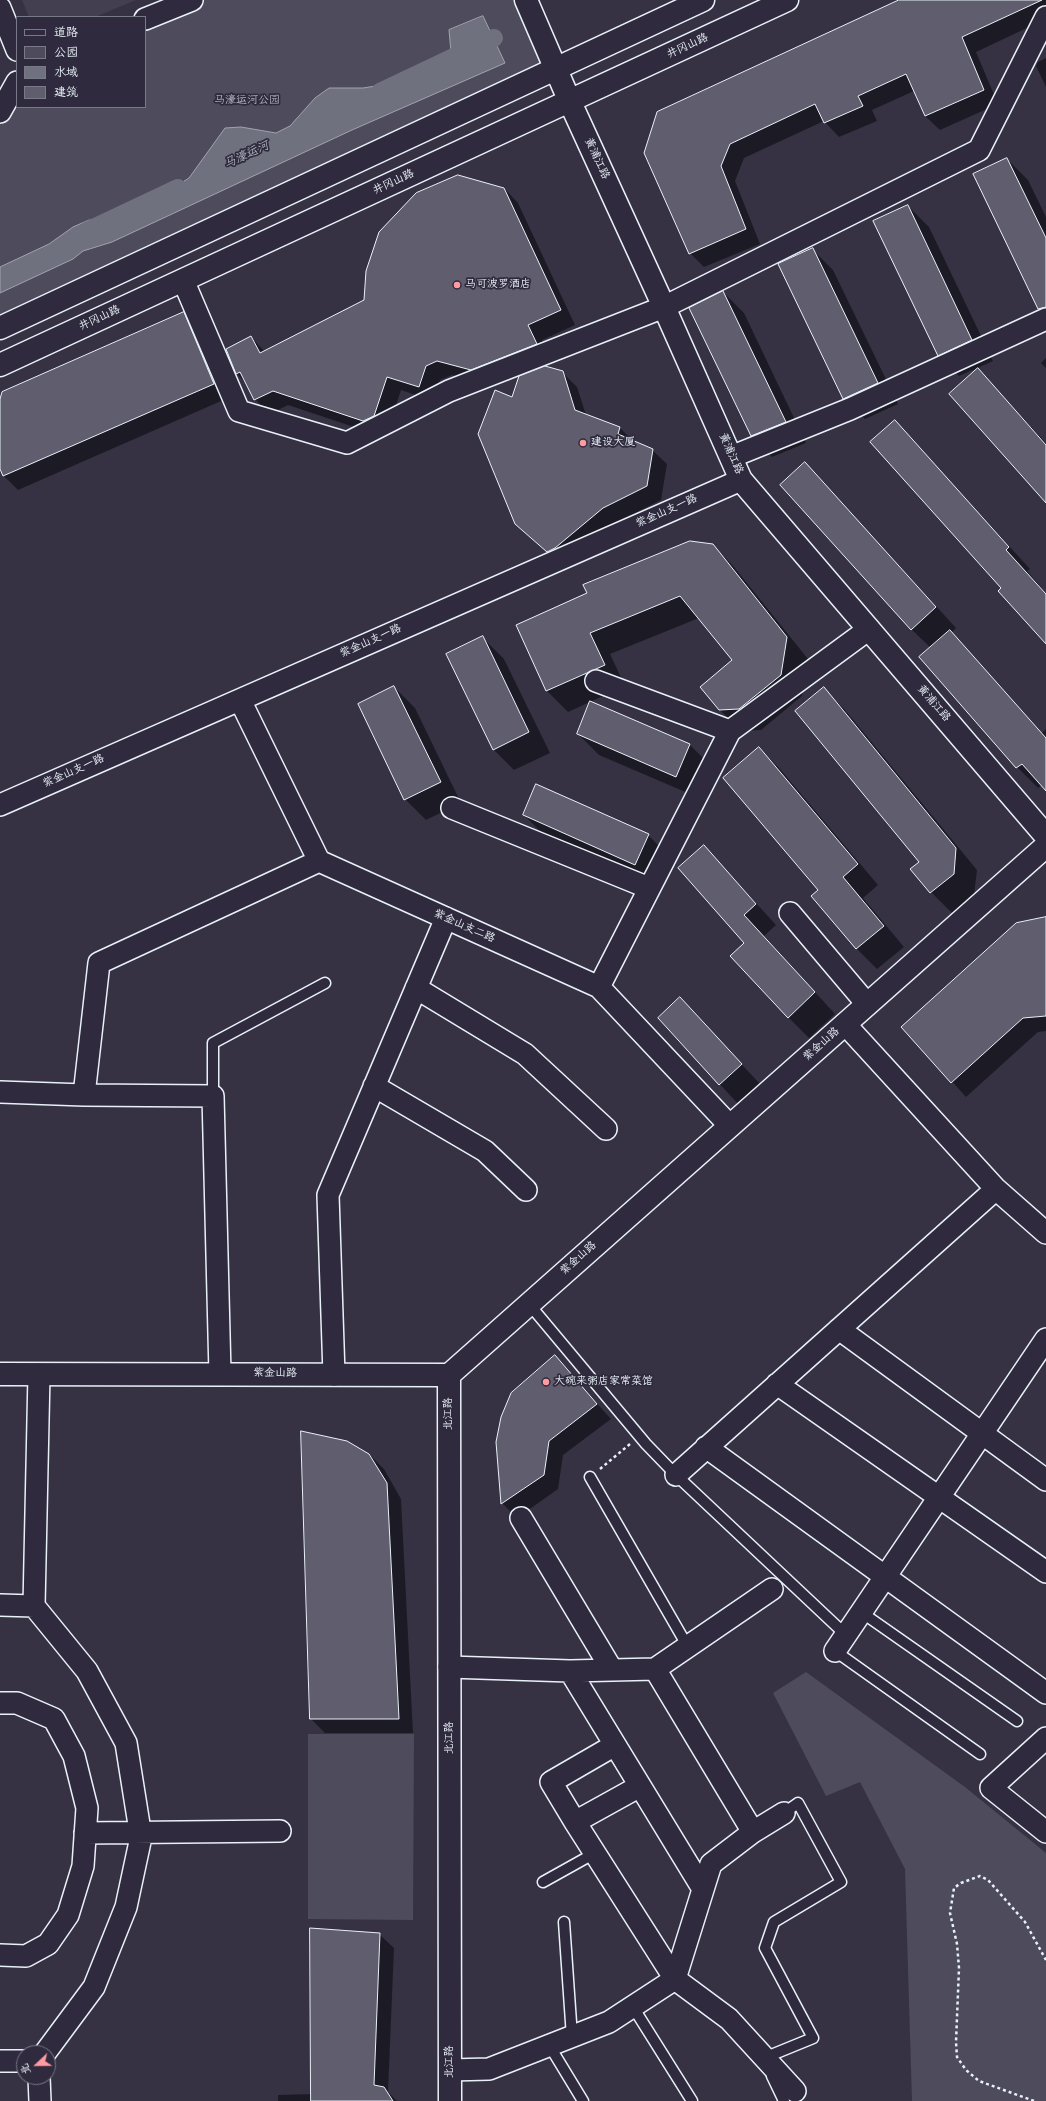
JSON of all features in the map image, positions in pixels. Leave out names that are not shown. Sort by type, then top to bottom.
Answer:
[{"type":"street","points":[[146,19],[192,0]]},
{"type":"street","name":"黄浦江路","points":[[526,0],[555,69],[741,480],[1046,836]]},
{"type":"street","points":[[0,328],[703,0]]},
{"type":"street","name":"井冈山路","points":[[0,365],[570,102],[787,0]]},
{"type":"street","points":[[0,8],[16,48]]},
{"type":"street","points":[[183,280],[239,411],[347,443],[448,391],[664,307],[979,150],[1046,17]]},
{"type":"street","points":[[0,112],[16,84]]},
{"type":"street","points":[[731,457],[850,409],[1046,319]]},
{"type":"street","name":"紫金山支一路","points":[[0,805],[741,480]]},
{"type":"street","points":[[599,987],[730,731],[869,629]]},
{"type":"street","points":[[596,681],[730,731]]},
{"type":"street","points":[[84,1095],[99,963],[319,861],[240,700]]},
{"type":"street","points":[[452,808],[649,888]]},
{"type":"street","name":"紫金山路","points":[[0,1374],[449,1375],[1046,846]]},
{"type":"street","name":"紫金山支二路","points":[[319,861],[599,987],[730,1126]]},
{"type":"street","points":[[790,913],[867,1004]]},
{"type":"street","points":[[334,1375],[328,1195],[446,918]]},
{"type":"street","points":[[416,988],[525,1054],[606,1129]]},
{"type":"street","points":[[845,1024],[996,1189],[1046,1233]]},
{"type":"street","points":[[374,1086],[485,1151],[526,1190]]},
{"type":"street","points":[[0,1092],[84,1095],[213,1096],[220,1374]]},
{"type":"street","points":[[676,1475],[996,1189]]},
{"type":"street","points":[[839,1329],[1046,1480]]},
{"type":"street","points":[[840,1643],[1046,1339]]},
{"type":"street","points":[[39,1374],[34,1606],[87,1671],[126,1743],[141,1837],[126,1907],[94,1987],[51,2045]]},
{"type":"street","name":"北江路","points":[[449,1375],[450,2101]]},
{"type":"street","points":[[777,1384],[1046,1572]]},
{"type":"street","points":[[706,1447],[1046,1693]]},
{"type":"street","points":[[521,1518],[612,1670]]},
{"type":"street","points":[[449,1667],[570,1671],[655,1670],[772,1589]]},
{"type":"street","points":[[0,1605],[34,1606]]},
{"type":"street","points":[[655,1670],[753,1832]]},
{"type":"street","points":[[570,1671],[703,1889]]},
{"type":"street","points":[[0,1703],[17,1703],[54,1719],[74,1756],[87,1808],[83,1866],[68,1915],[48,1944],[26,1956],[0,1955]]},
{"type":"street","points":[[1046,1738],[991,1788],[1046,1832]]},
{"type":"street","points":[[615,1745],[551,1782],[675,1979],[729,2019],[764,2057],[789,2096]]},
{"type":"street","points":[[575,1822],[640,1786]]},
{"type":"street","points":[[450,2070],[489,2069],[609,2022],[675,1979],[711,1864],[753,1832],[784,1813]]},
{"type":"street","points":[[85,1833],[280,1831]]},
{"type":"street","points":[[0,2061],[16,2061]]},
{"type":"street","points":[[39,2085],[40,2101]]},
{"type":"lane","points":[[213,1096],[212,1043],[325,983]]},
{"type":"lane","points":[[529,1304],[639,1435],[840,1643],[980,1754]]},
{"type":"lane","points":[[590,1477],[688,1647]]},
{"type":"lane","points":[[861,1612],[1017,1721]]},
{"type":"lane","points":[[764,2057],[812,2038],[766,1948],[774,1922],[841,1882],[798,1802],[784,1813]]},
{"type":"lane","points":[[543,1882],[595,1853]]},
{"type":"lane","points":[[564,1922],[572,2036]]},
{"type":"lane","points":[[633,2007],[692,2101]]},
{"type":"lane","points":[[549,2045],[583,2101]]},
{"type":"path","points":[[590,1477],[639,1435]]},
{"type":"path","points":[[1034,2101],[1009,2094],[979,2081],[966,2070],[957,2057],[956,2042],[959,1968],[957,1944],[950,1912],[954,1888],[980,1876],[988,1880],[1025,1922],[1046,1960]]},
{"type":"shaded area","points":[[22,0],[136,0],[97,16],[29,16]]},
{"type":"green space","name":"马濠运河公园","points":[[192,0],[526,0],[555,69],[0,329],[0,112],[16,84],[16,108],[146,108],[146,19]]},
{"type":"green space","points":[[806,1672],[965,1787],[1046,1853],[1046,2101],[912,2101],[905,1869],[860,1782],[826,1796],[773,1693]]},
{"type":"green space","points":[[308,1734],[414,1734],[413,1920],[308,1919]]},
{"type":"water","points":[[483,16],[505,63],[352,130],[112,242],[83,251],[73,259],[0,293],[0,267],[49,244],[73,227],[89,220],[108,221],[161,196],[189,178],[225,128],[241,127],[276,133],[290,126],[315,98],[329,88],[363,88],[401,82],[439,64],[451,52],[449,30]]},
{"type":"building","points":[[899,0],[1042,0],[962,37],[984,90],[925,116],[906,74],[858,96],[863,106],[824,123],[815,104],[730,144],[721,166],[746,229],[689,254],[644,153],[657,112]]},
{"type":"building","points":[[1007,158],[1046,238],[1046,307],[1038,309],[973,174]]},
{"type":"building","name":"马可波罗酒店","points":[[458,175],[504,188],[561,310],[528,325],[537,344],[471,370],[437,361],[426,366],[419,387],[387,377],[374,416],[363,421],[273,391],[254,400],[240,372],[236,374],[226,349],[251,336],[260,353],[364,300],[366,271],[379,232],[416,193]]},
{"type":"building","points":[[908,205],[972,340],[938,356],[873,221]]},
{"type":"building","points":[[813,248],[878,383],[843,399],[778,264]]},
{"type":"building","points":[[723,291],[786,422],[751,436],[689,308]]},
{"type":"building","points":[[184,312],[214,384],[3,476],[0,469],[0,399],[2,392]]},
{"type":"building","points":[[545,366],[563,371],[575,410],[620,427],[618,434],[653,449],[647,486],[603,508],[555,548],[547,552],[515,524],[478,434],[495,390],[512,397],[519,376]]},
{"type":"building","points":[[978,368],[1046,445],[1046,503],[949,394]]},
{"type":"building","points":[[895,420],[1009,547],[1006,550],[1046,594],[1046,644],[998,591],[1001,588],[870,442]]},
{"type":"building","points":[[805,462],[936,607],[911,630],[780,485]]},
{"type":"building","points":[[690,541],[713,544],[787,637],[781,675],[739,709],[719,710],[700,687],[732,660],[680,596],[590,633],[605,665],[546,691],[516,625],[587,593],[583,585]]},
{"type":"building","points":[[950,630],[1046,738],[1046,791],[1022,764],[1016,768],[919,657]]},
{"type":"building","points":[[483,636],[529,732],[493,750],[446,654]]},
{"type":"building","points":[[394,686],[441,782],[404,800],[358,704]]},
{"type":"building","points":[[824,687],[956,848],[954,874],[930,893],[910,869],[919,862],[795,711]]},
{"type":"building","points":[[590,701],[690,744],[676,777],[577,734]]},
{"type":"building","points":[[759,747],[858,864],[843,877],[884,926],[856,949],[811,896],[818,890],[723,778]]},
{"type":"building","points":[[536,784],[649,834],[635,865],[523,815]]},
{"type":"building","points":[[704,845],[756,904],[744,915],[815,992],[788,1018],[730,956],[744,943],[678,868]]},
{"type":"building","points":[[1046,917],[1046,1016],[1023,1018],[951,1083],[901,1027],[1016,923]]},
{"type":"building","points":[[680,997],[742,1064],[719,1085],[658,1018]]},
{"type":"building","points":[[555,1355],[597,1404],[549,1441],[544,1475],[501,1504],[496,1442],[501,1417],[511,1393]]},
{"type":"building","points":[[301,1431],[347,1441],[369,1454],[387,1483],[399,1719],[310,1719]]},
{"type":"building","points":[[310,1928],[380,1933],[374,2085],[384,2087],[393,2101],[311,2101]]},
{"type":"waterway","name":"马濠运河","points":[[380,92],[494,38]]},
{"type":"waterway","name":"马濠运河","points":[[87,231],[178,188]]},
{"type":"place","name":"马可波罗酒店","points":[[457,285]]},
{"type":"place","name":"建设大厦","points":[[583,443]]},
{"type":"place","name":"大碗来粥店家常菜馆","points":[[546,1382]]}]
